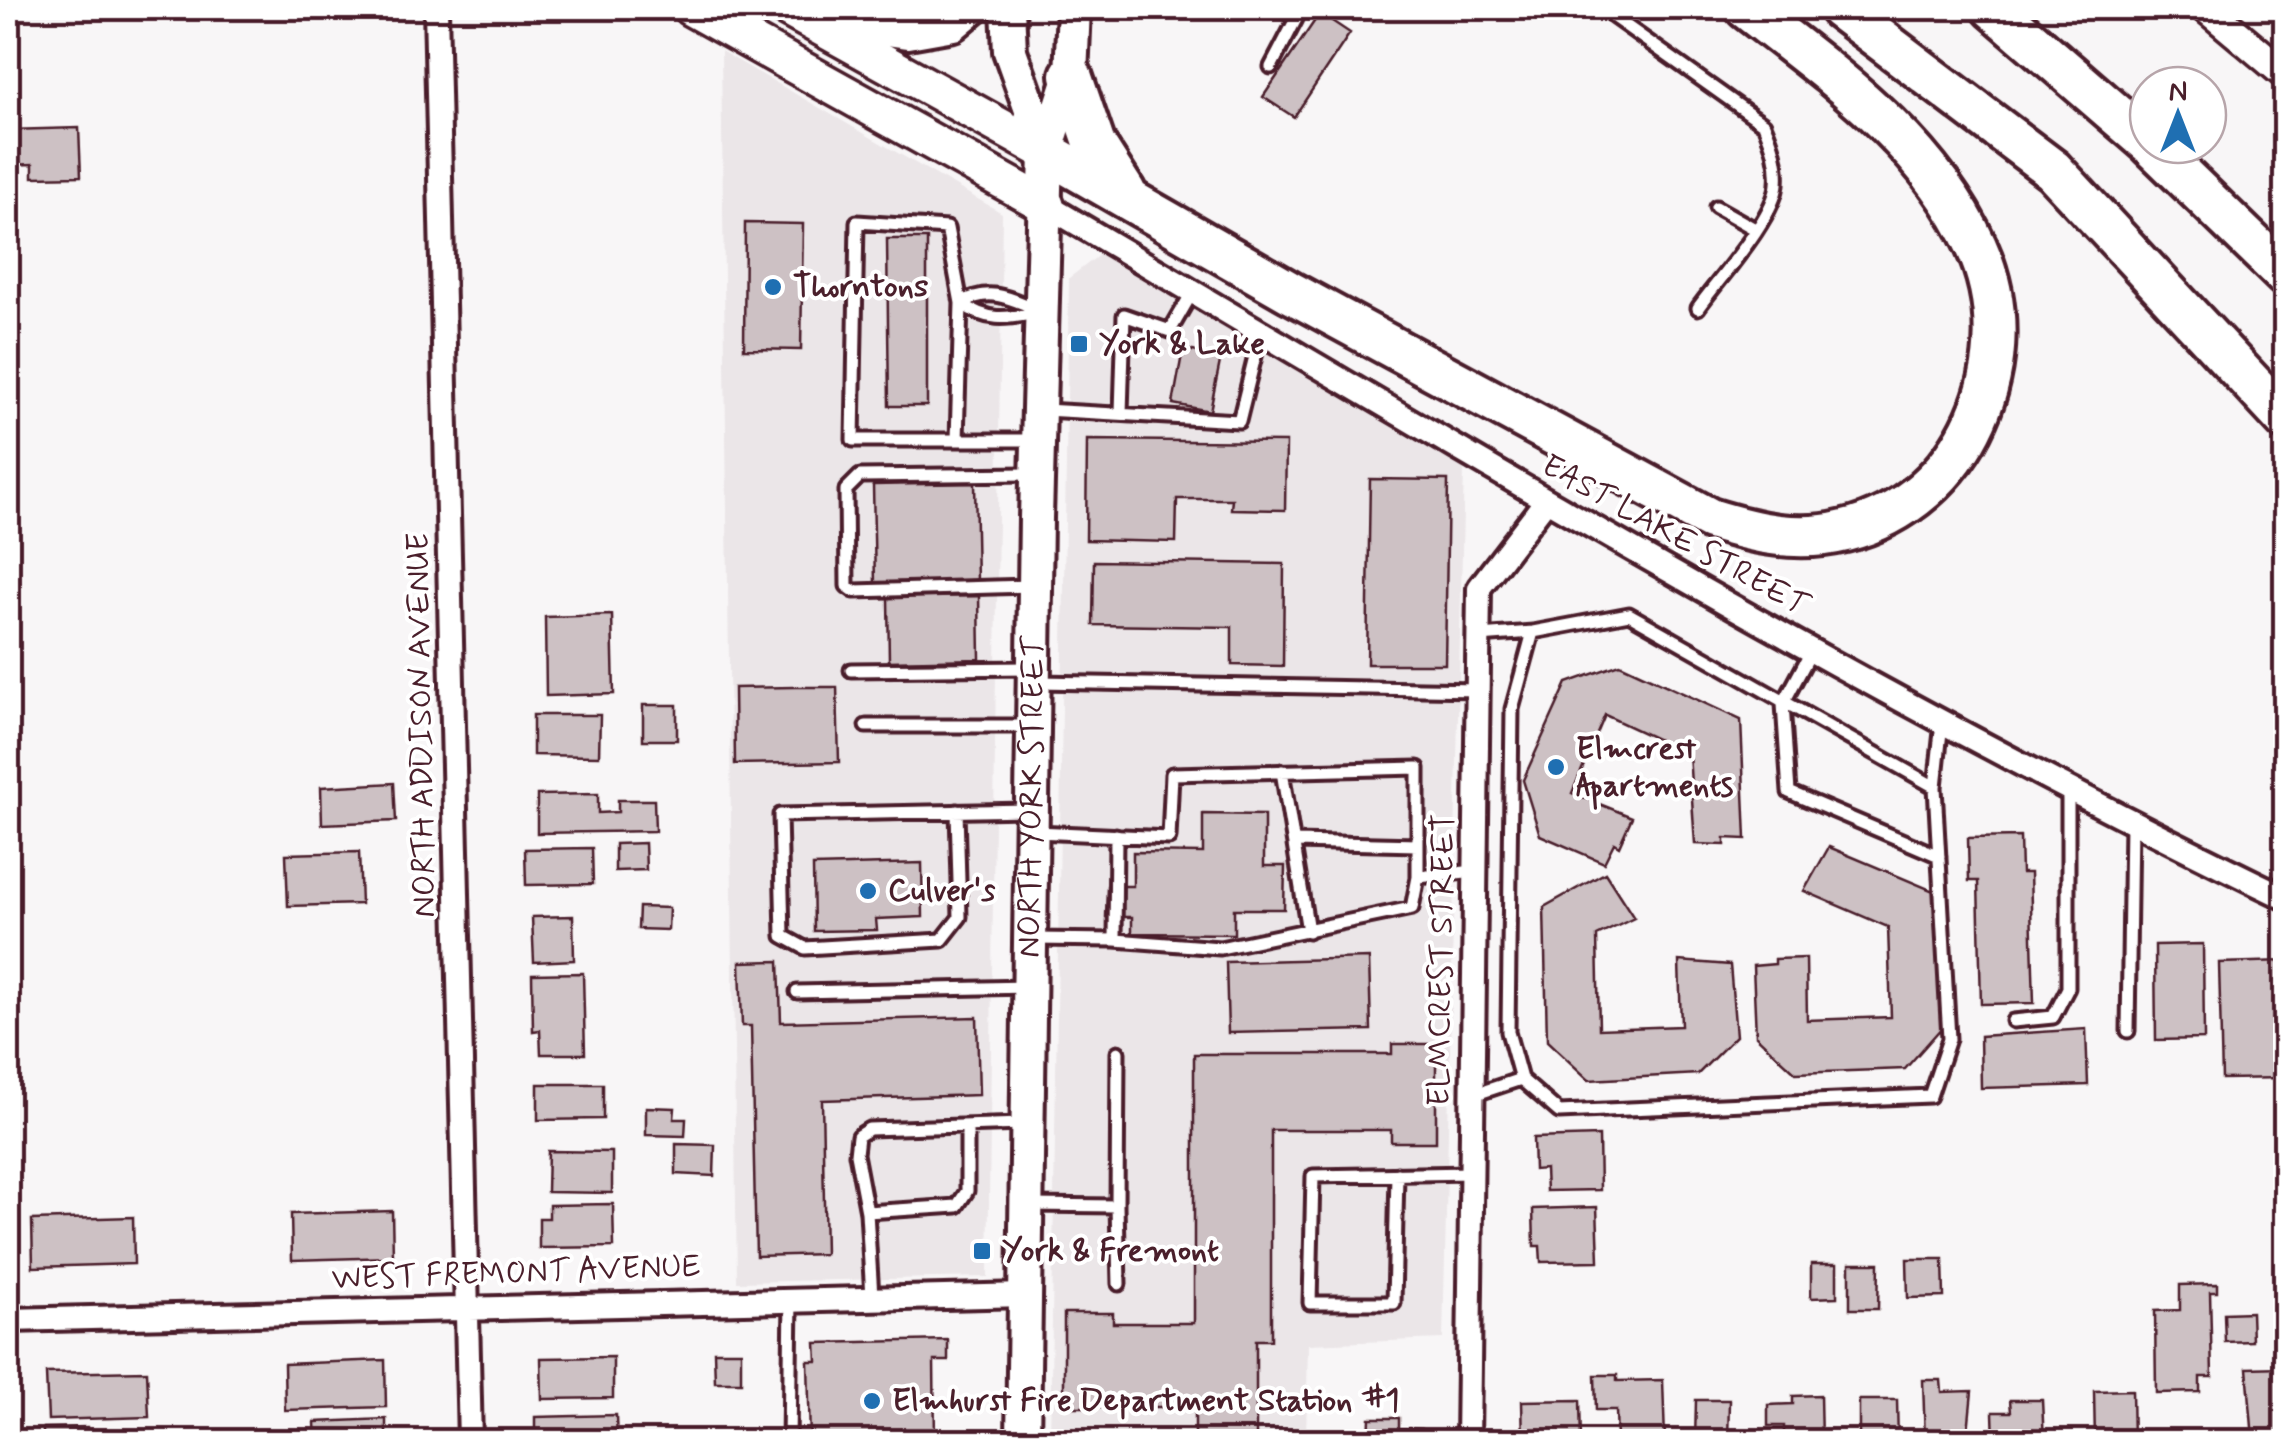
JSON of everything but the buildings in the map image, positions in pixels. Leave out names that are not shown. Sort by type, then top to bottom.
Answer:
[{"type":"highway","points":[[1046,152],[1290,292],[1710,519],[1758,534],[1804,537],[1845,531],[1890,515],[1923,492],[1948,469],[1967,440],[1981,411],[1990,373],[1992,298],[1978,250],[1957,208],[1930,170],[1829,72],[1746,8]]},
{"type":"highway","points":[[1840,8],[2052,170],[2286,420]]},
{"type":"highway","points":[[1993,8],[2128,125]]},
{"type":"highway","points":[[1071,75],[1095,145],[1130,200]]},
{"type":"highway","points":[[2172,165],[2286,276]]},
{"type":"main road","points":[[691,8],[1046,204]]},
{"type":"main road","points":[[792,11],[908,32],[953,24],[972,8]]},
{"type":"main road","name":"NORTH YORK STREET","points":[[1008,8],[1010,51],[1046,152]]},
{"type":"main road","name":"NORTH YORK STREET","points":[[1023,1442],[1035,586],[1046,152],[1071,75],[1074,8]]},
{"type":"main road","points":[[792,11],[1046,152]]},
{"type":"street","name":"NORTH ADDISON AVENUE","points":[[436,8],[470,1307],[470,1442]]},
{"type":"street","points":[[2206,8],[2286,75]]},
{"type":"street","name":"EAST LAKE STREET","points":[[1046,204],[1545,502],[2068,793],[2286,898]]},
{"type":"street","name":"ELMCREST STREET","points":[[1468,1442],[1479,588],[1545,502]]},
{"type":"street","name":"WEST FREMONT AVENUE","points":[[8,1320],[1026,1295]]},
{"type":"lane","points":[[1271,67],[1296,20],[1280,8]]},
{"type":"lane","points":[[1600,8],[1764,124],[1775,150],[1778,187],[1755,229],[1698,308]]},
{"type":"lane","points":[[1716,207],[1755,229]]},
{"type":"lane","points":[[957,440],[961,303],[947,228],[857,222],[853,440],[957,440],[1120,413],[1239,420],[1260,332]]},
{"type":"lane","points":[[1120,413],[1124,315],[1170,331],[1193,292]]},
{"type":"lane","points":[[961,303],[979,293],[1000,294],[1042,312]]},
{"type":"lane","points":[[961,303],[981,318],[1001,320],[1042,312]]},
{"type":"lane","points":[[1035,586],[854,592],[848,586],[846,490],[860,476],[1037,474]]},
{"type":"lane","points":[[1478,636],[1534,632],[1629,614],[1935,787]]},
{"type":"lane","points":[[1534,632],[1512,708],[1508,1032],[1522,1079],[1559,1112],[1930,1096],[1949,1039],[1935,787],[1942,722]]},
{"type":"lane","points":[[1812,650],[1783,704],[1789,792],[1939,856]]},
{"type":"lane","points":[[851,670],[1478,690]]},
{"type":"lane","points":[[866,726],[1033,726]]},
{"type":"lane","points":[[956,812],[960,917],[942,940],[804,948],[782,936],[780,815],[956,812],[1116,835],[1169,838],[1172,774],[1418,768],[1418,877],[1412,908],[1220,948],[1115,940],[1030,939]]},
{"type":"lane","points":[[1282,771],[1308,931]]},
{"type":"lane","points":[[2013,1022],[2052,1017],[2068,988],[2068,793]]},
{"type":"lane","points":[[2128,1030],[2131,824]]},
{"type":"lane","points":[[1115,940],[1116,835]]},
{"type":"lane","points":[[1294,842],[1418,845]]},
{"type":"lane","points":[[1418,877],[1476,871]]},
{"type":"lane","points":[[797,992],[1029,988]]},
{"type":"lane","points":[[1118,1052],[1119,1284]]},
{"type":"lane","points":[[1472,1096],[1522,1079]]},
{"type":"lane","points":[[872,1297],[867,1212],[856,1154],[858,1136],[870,1129],[1027,1124]]},
{"type":"lane","points":[[867,1212],[957,1206],[966,1191],[966,1126]]},
{"type":"lane","points":[[1397,1174],[1394,1304],[1310,1304],[1314,1176],[1397,1174],[1471,1173]]},
{"type":"lane","points":[[1026,1205],[1117,1206]]},
{"type":"lane","points":[[790,1442],[791,1298]]},
{"type":"shaded area","points":[[721,51],[1002,213],[988,1277],[737,1282]]},
{"type":"shaded area","points":[[1103,252],[1464,469],[1443,1339],[1308,1344],[1306,1441],[1050,1442],[1069,278]]},
{"type":"place","name":"Thorntons","points":[[773,287]]},
{"type":"place","name":"York & Lake","points":[[1079,344]]},
{"type":"place","name":"Elmcrest Apartments","points":[[1556,767]]},
{"type":"place","name":"Culver's","points":[[868,891]]},
{"type":"place","name":"York & Fremont","points":[[982,1251]]},
{"type":"place","name":"Elmhurst Fire Department Station #1","points":[[872,1401]]}]
